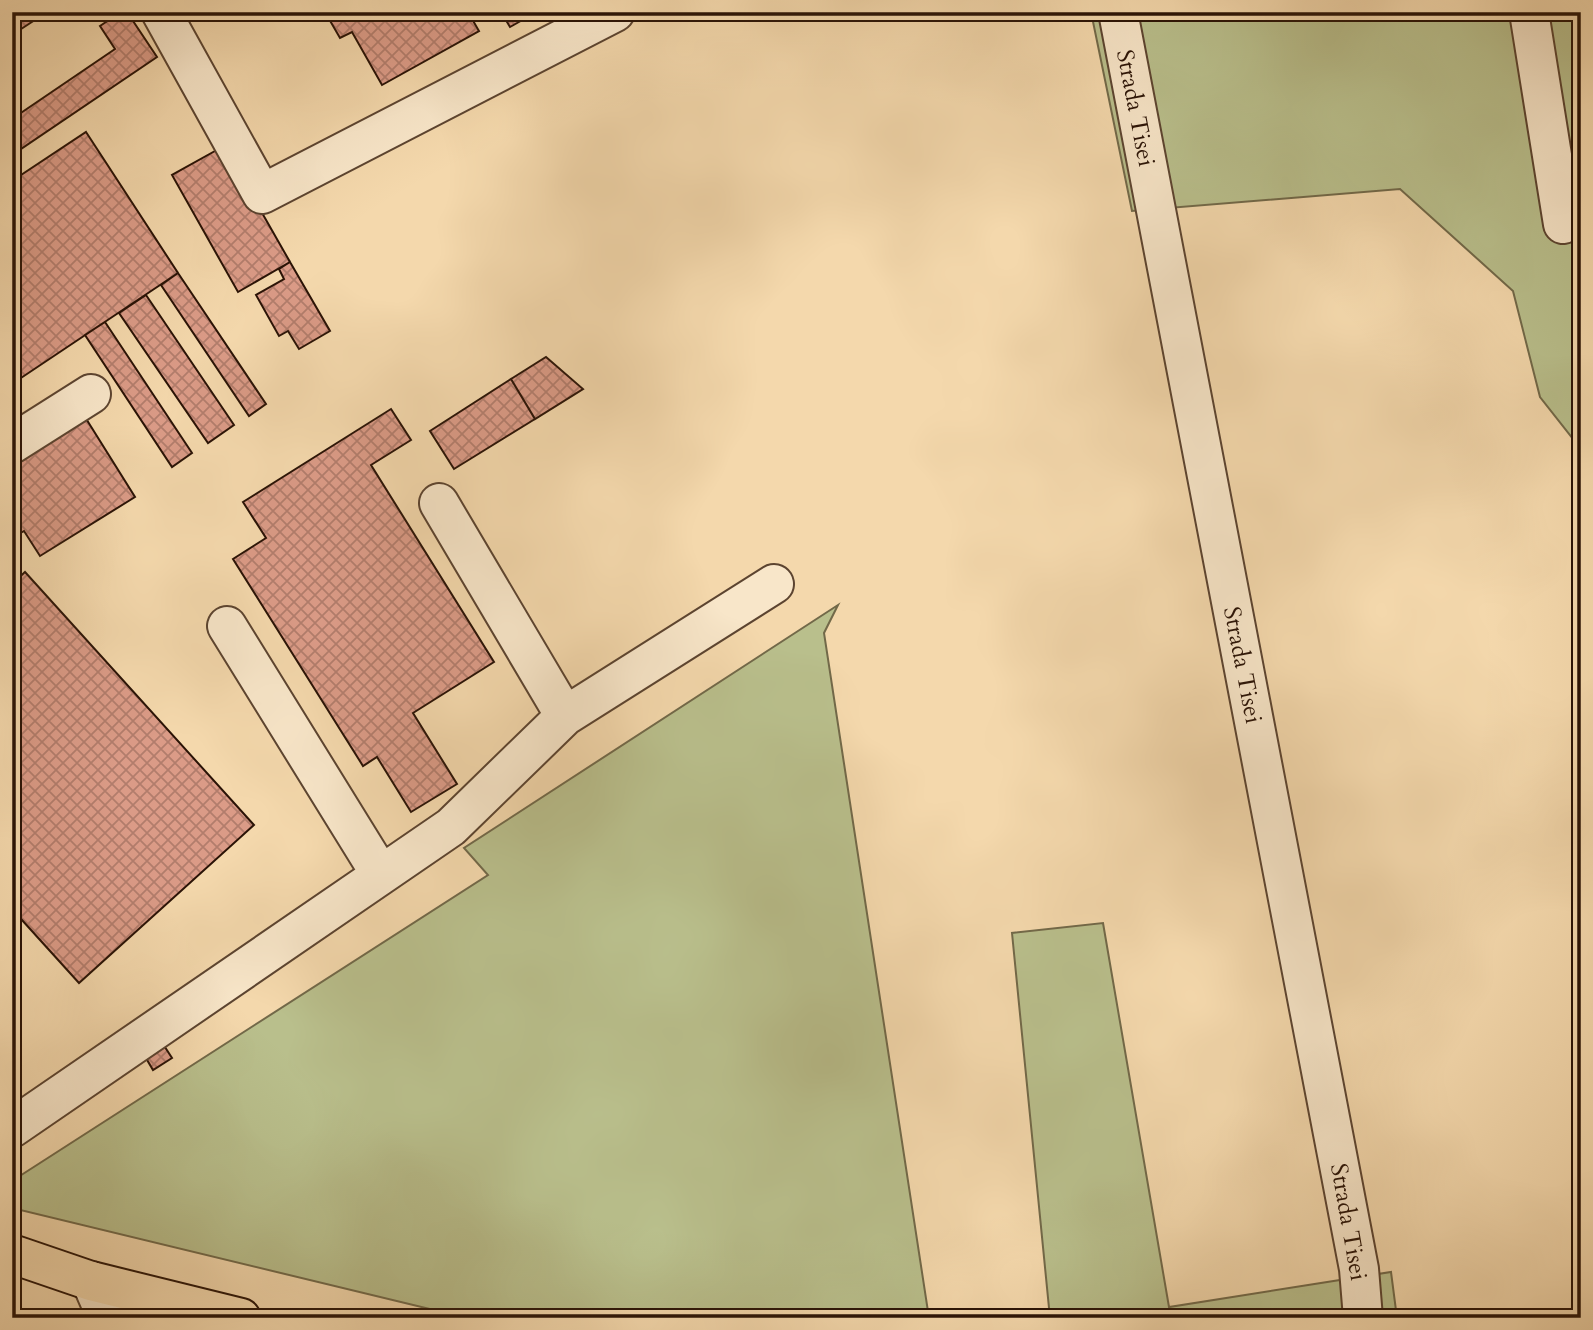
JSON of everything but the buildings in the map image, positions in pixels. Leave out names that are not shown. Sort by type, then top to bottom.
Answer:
[{"type":"main road","points":[[12,1254],[91,1281],[241,1318]]},
{"type":"lane","points":[[161,12],[262,194],[615,12]]},
{"type":"lane","name":"Strada Tisei","points":[[1118,12],[1359,1269],[1363,1318]]},
{"type":"lane","points":[[1530,12],[1563,225]]},
{"type":"lane","points":[[12,444],[91,394]]},
{"type":"lane","points":[[439,503],[565,716]]},
{"type":"lane","points":[[12,1128],[451,827],[565,716],[774,584]]},
{"type":"lane","points":[[227,626],[381,875]]},
{"type":"lane","points":[[91,1281],[107,1318]]},
{"type":"green space","points":[[1091,12],[1581,12],[1581,449],[1540,397],[1513,291],[1400,189],[1132,211]]},
{"type":"green space","points":[[838,605],[824,633],[929,1318],[467,1318],[12,1208],[12,1181],[488,875],[464,848]]},
{"type":"green space","points":[[1103,923],[1169,1307],[1391,1272],[1397,1318],[1050,1318],[1012,933]]}]
